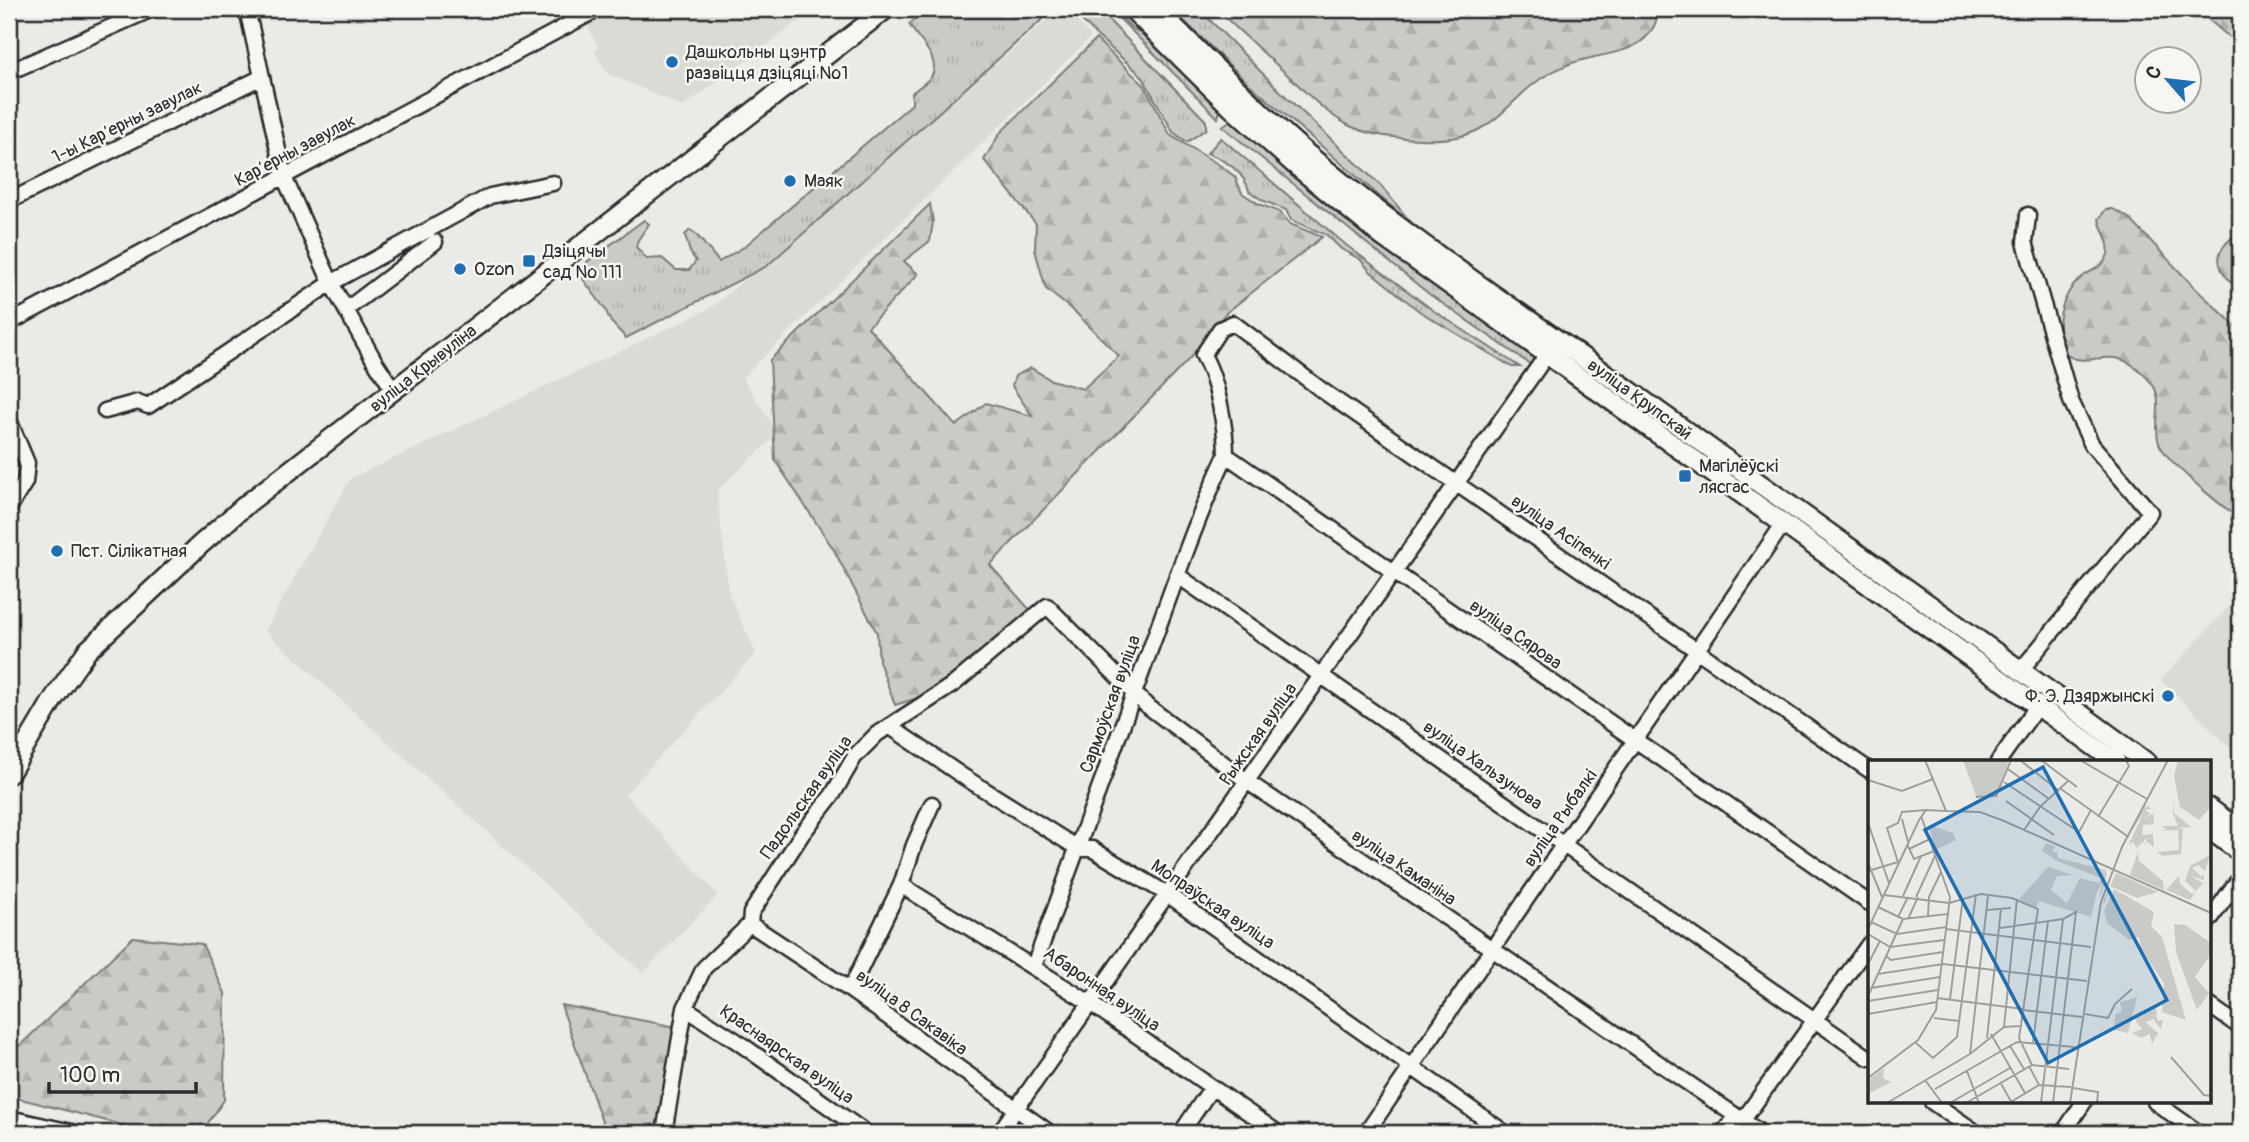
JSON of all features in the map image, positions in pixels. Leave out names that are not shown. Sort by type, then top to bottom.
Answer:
[{"type":"main road","name":"вуліца Крывуліна","points":[[9,774],[54,698],[87,650],[248,503],[886,9]]},
{"type":"main road","name":"вуліца Крупскай","points":[[1132,9],[1232,108],[1303,172],[1383,237],[2113,760]]},
{"type":"main road","name":"вуліца Крупскай","points":[[1156,9],[1305,152],[1393,222],[1519,315],[2021,670],[2143,760]]},
{"type":"main road","points":[[2210,809],[2240,831]]},
{"type":"main road","points":[[2210,831],[2240,852]]},
{"type":"street","points":[[9,72],[152,9]]},
{"type":"street","points":[[247,9],[285,177],[331,283],[394,391]]},
{"type":"street","name":"Карʼерны завулак","points":[[9,323],[598,9]]},
{"type":"street","name":"1-ы Карʼерны завулак","points":[[9,201],[262,77]]},
{"type":"street","points":[[105,411],[138,402],[148,406],[331,283],[491,196],[553,183]]},
{"type":"street","points":[[2021,670],[2150,512],[2092,445],[2071,401],[2025,242],[2028,215]]},
{"type":"street","points":[[347,309],[435,242]]},
{"type":"street","name":"вуліца Асіпенкі","points":[[1226,455],[1226,436],[1209,365],[1203,355],[1220,328],[1233,323],[1323,391],[1868,769]]},
{"type":"street","name":"Рыжская вуліца","points":[[999,1133],[1546,356]]},
{"type":"street","points":[[9,420],[27,463],[25,482],[9,508]]},
{"type":"street","name":"вуліца Сярова","points":[[1226,455],[1868,902]]},
{"type":"street","name":"Сармоўская вуліца","points":[[1034,966],[1177,575],[1226,455]]},
{"type":"street","name":"вуліца Рыбалкі","points":[[1366,1133],[1784,523]]},
{"type":"street","name":"вуліца Хальзунова","points":[[1177,575],[1868,1057]]},
{"type":"street","name":"вуліца Каманіна","points":[[1047,606],[1146,705],[1248,782],[1761,1133]]},
{"type":"street","name":"Падольская вуліца","points":[[750,924],[751,913],[802,834],[833,794],[855,756],[877,734],[954,684],[1047,606]]},
{"type":"street","points":[[1999,760],[2038,705]]},
{"type":"street","name":"Мопраўская вуліца","points":[[889,726],[1079,849],[1092,849],[1167,894],[1505,1133]]},
{"type":"street","points":[[850,990],[901,885],[914,845],[932,804]]},
{"type":"street","points":[[2210,920],[2236,883]]},
{"type":"street","name":"Абаронная вуліца","points":[[901,885],[1034,966],[1278,1133]]},
{"type":"street","points":[[668,1131],[685,1008],[704,968],[750,924]]},
{"type":"street","name":"вуліца 8 Сакавіка","points":[[750,924],[850,990],[1050,1133]]},
{"type":"street","points":[[1723,1133],[1740,1118],[1815,1021],[1868,945]]},
{"type":"street","points":[[2210,1006],[2240,1027]]},
{"type":"street","name":"Краснаярская вуліца","points":[[685,1008],[866,1133]]},
{"type":"street","points":[[1181,1133],[1212,1087]]},
{"type":"street","points":[[1934,1104],[1977,1133]]},
{"type":"street","points":[[2063,1133],[2083,1104]]},
{"type":"street","points":[[2158,1104],[2199,1133]]},
{"type":"street","points":[[9,1118],[76,1133]]},
{"type":"shaded area","name":"Дашкольны цэнтр развіцця дзіцяці №1","points":[[612,9],[815,9],[683,107],[607,73],[595,52],[598,47],[586,23]]},
{"type":"shaded area","points":[[1060,9],[1067,9],[1091,37],[742,378],[778,433],[717,491],[729,595],[756,653],[625,794],[718,895],[643,973],[265,631],[350,479],[711,308]]},
{"type":"shaded area","points":[[2240,594],[2240,757],[2161,680]]},
{"type":"green space","points":[[929,9],[1054,9],[767,266],[626,338],[611,322],[605,309],[580,275],[587,262],[644,220],[649,224],[636,247],[647,259],[662,258],[676,270],[689,270],[696,261],[685,235],[690,230],[719,262],[745,246],[912,104],[912,93],[930,78],[934,64],[928,50],[909,24]]},
{"type":"green space","points":[[1071,9],[1098,9],[1206,121],[1206,129],[1187,142],[1173,132],[1142,76]]},
{"type":"green space","points":[[1110,9],[1132,28],[1149,38],[1216,104],[1220,110],[1218,118]]},
{"type":"green space","points":[[1172,9],[1199,9],[1279,90],[1381,186],[1413,225],[1249,84]]},
{"type":"green space","points":[[1216,9],[1659,9],[1655,25],[1637,44],[1567,65],[1539,80],[1478,130],[1457,137],[1435,139],[1374,134],[1340,121]]},
{"type":"green space","points":[[2196,9],[2240,9],[2240,46]]},
{"type":"green space","points":[[1096,39],[1145,86],[1170,135],[1235,177],[1242,193],[1259,204],[1280,212],[1290,224],[1322,237],[1226,313],[1190,358],[990,565],[1030,610],[963,677],[921,697],[895,705],[879,661],[877,633],[834,550],[775,460],[770,360],[930,204],[933,222],[930,241],[904,261],[918,274],[868,327],[956,426],[986,403],[1032,416],[1012,386],[1015,376],[1031,368],[1051,380],[1083,389],[1119,356],[1076,313],[1046,289],[1035,250],[1036,224],[984,160],[1000,133]]},
{"type":"green space","points":[[1230,121],[1238,123],[1440,288],[1529,353],[1536,362],[1534,367],[1429,294],[1222,126]]},
{"type":"green space","points":[[1221,138],[1346,245],[1434,311],[1520,367],[1512,367],[1419,311],[1370,271],[1360,259],[1341,249],[1327,235],[1291,220],[1286,210],[1249,191],[1243,178],[1233,167],[1207,153]]},
{"type":"green space","points":[[2106,209],[2113,209],[2129,218],[2197,290],[2240,330],[2240,519],[2195,483],[2163,451],[2157,435],[2157,395],[2155,388],[2144,375],[2120,359],[2073,358],[2066,354],[2061,345],[2059,323],[2065,300],[2079,280],[2107,258],[2109,250],[2099,219]]},
{"type":"green space","points":[[2240,228],[2240,290],[2222,271],[2219,259],[2224,246]]},
{"type":"green space","points":[[133,937],[202,944],[225,993],[224,1100],[201,1133],[154,1133],[9,1096],[9,1056]]},
{"type":"green space","points":[[561,1005],[677,1027],[657,1133],[606,1133]]},
{"type":"place","name":"Дашкольны цэнтр развіцця дзіцяці №1","points":[[672,62]]},
{"type":"place","name":"Маяк","points":[[790,181]]},
{"type":"place","name":"Дзіцячы сад № 111","points":[[529,261]]},
{"type":"place","name":"Ozon","points":[[460,269]]},
{"type":"place","name":"Магілёўскі лясгас","points":[[1685,476]]},
{"type":"place","name":"Пст. Сілікатная","points":[[57,551]]},
{"type":"place","name":"Ф. Э. Дзяржынскі","points":[[2168,696]]}]
